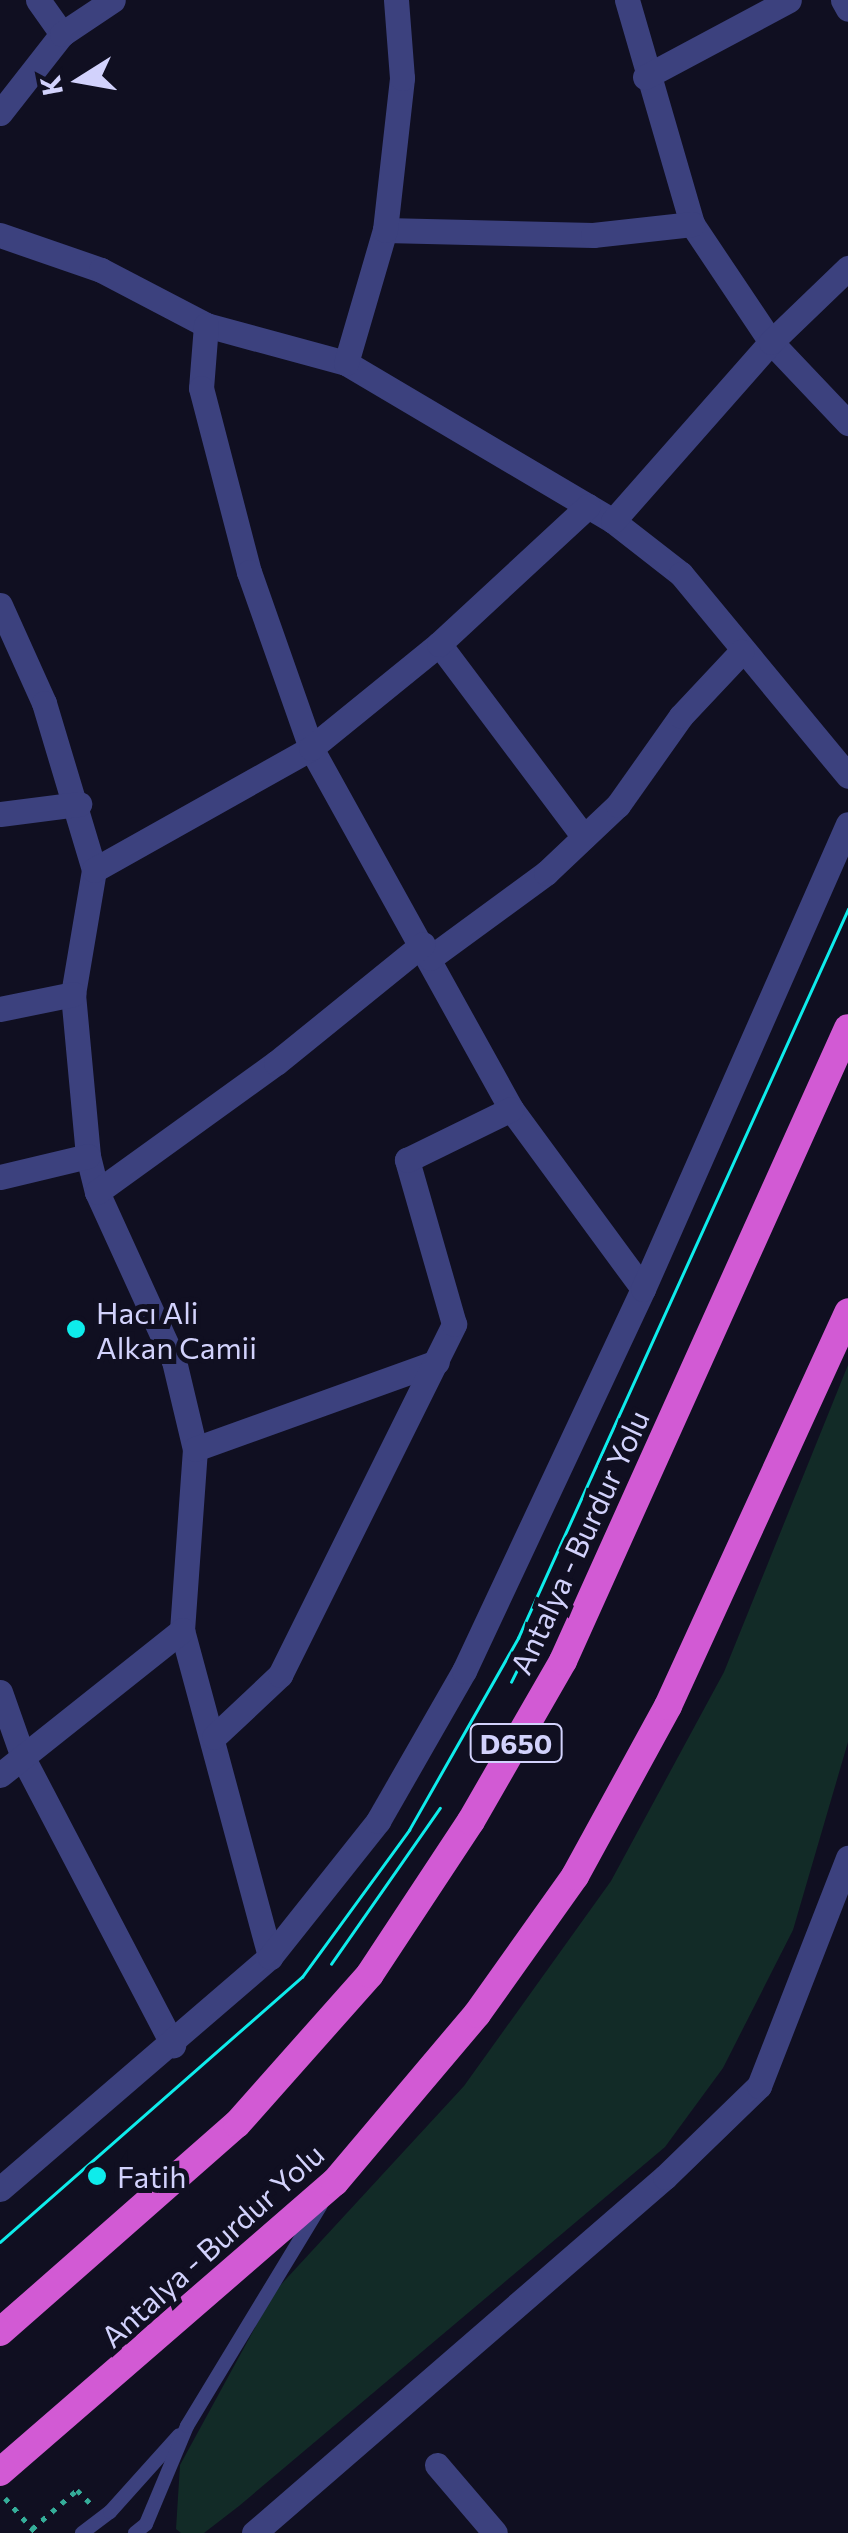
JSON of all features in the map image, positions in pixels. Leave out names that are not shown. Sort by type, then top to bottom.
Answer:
[{"type":"highway","name":"Antalya - Burdur Yolu","points":[[0,2332],[237,2124],[370,1974],[471,1822],[563,1661],[848,1028]]},
{"type":"highway","name":"Antalya - Burdur Yolu","points":[[0,2472],[335,2182],[477,2014],[575,1876],[668,1706],[848,1312]]},
{"type":"street","points":[[38,0],[62,34]]},
{"type":"street","points":[[0,113],[62,34],[113,0]]},
{"type":"street","points":[[346,363],[384,230],[402,78],[396,0]]},
{"type":"street","points":[[628,0],[645,77],[692,224],[772,342],[848,423]]},
{"type":"street","points":[[645,77],[789,0]]},
{"type":"street","points":[[842,0],[848,10]]},
{"type":"street","points":[[384,230],[593,235],[692,224]]},
{"type":"street","points":[[0,235],[101,270],[206,325],[346,363],[613,521],[681,574],[741,652],[848,776]]},
{"type":"street","points":[[613,521],[772,342],[848,268]]},
{"type":"street","points":[[206,325],[201,388],[249,572],[311,748],[427,951],[510,1109],[643,1289]]},
{"type":"street","points":[[94,870],[311,748],[439,644],[588,506]]},
{"type":"street","points":[[1,610],[44,703],[79,804],[94,870],[73,994],[88,1156],[97,1192],[174,1361],[194,1449],[182,1630],[214,1737],[270,1956]]},
{"type":"street","points":[[439,644],[584,837]]},
{"type":"street","points":[[97,1192],[584,837],[618,805],[680,716],[741,652]]},
{"type":"street","points":[[0,814],[79,804]]},
{"type":"street","points":[[0,2189],[173,2044],[270,1956],[378,1821],[464,1672],[643,1289],[848,824]]},
{"type":"street","points":[[0,1008],[73,994]]},
{"type":"street","points":[[214,1737],[280,1675],[454,1324],[451,1296],[407,1160],[510,1109]]},
{"type":"street","points":[[0,1176],[88,1156]]},
{"type":"street","points":[[194,1449],[438,1362]]},
{"type":"street","points":[[0,1775],[24,1760],[182,1630]]},
{"type":"street","points":[[0,1692],[24,1760],[173,2044]]},
{"type":"street","points":[[254,2533],[665,2178],[760,2086],[848,1858]]},
{"type":"street","points":[[437,2465],[496,2533]]},
{"type":"lane","points":[[135,2533],[146,2524],[187,2426],[335,2182]]},
{"type":"lane","points":[[82,2533],[110,2512],[187,2426]]},
{"type":"path","points":[[0,2492],[34,2531],[78,2490]]},
{"type":"green space","points":[[848,1365],[848,1742],[793,1930],[723,2068],[665,2147],[239,2506],[204,2533],[181,2533],[176,2529],[180,2465],[275,2291],[464,2086],[611,1881],[724,1672]]},
{"type":"tram line","points":[[0,2242],[302,1977],[409,1830],[518,1638],[848,909]]},
{"type":"tram line","points":[[511,1682],[549,1606]]},
{"type":"tram line","points":[[331,1964],[440,1808]]},
{"type":"place","name":"Hacı Ali Alkan Camii","points":[[76,1329]]},
{"type":"place","name":"Fatih","points":[[97,2176]]}]
